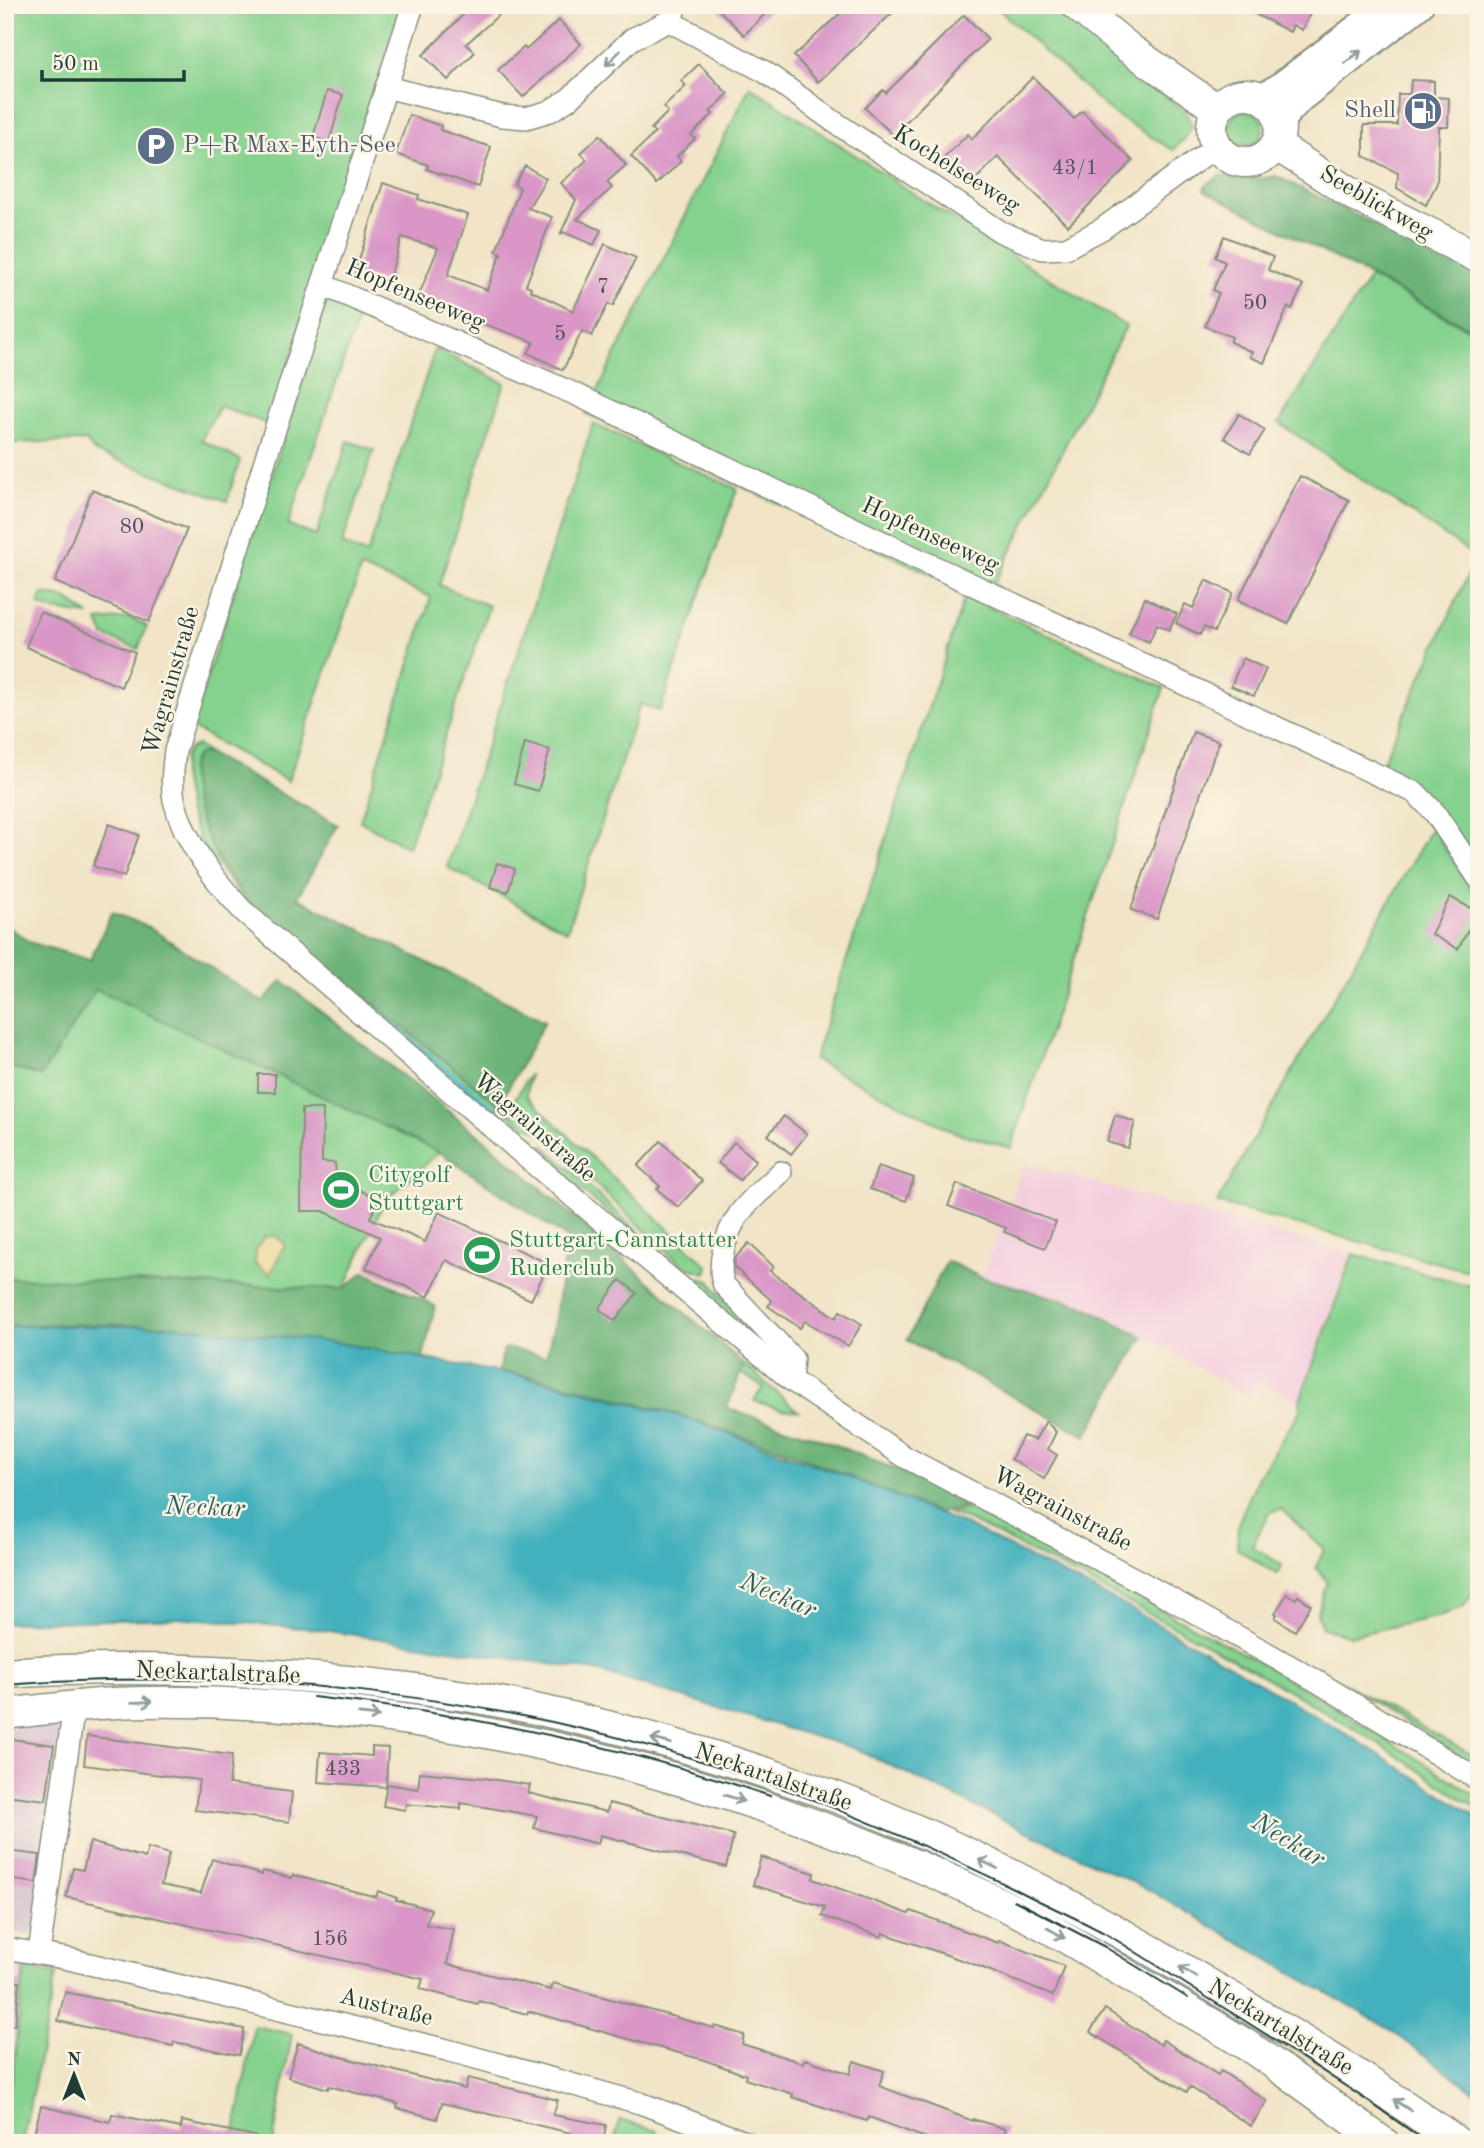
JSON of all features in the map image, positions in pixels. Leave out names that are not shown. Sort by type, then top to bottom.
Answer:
[{"type":"main road","points":[[1076,5],[1130,49],[1217,109]]},
{"type":"main road","points":[[1240,94],[1261,97],[1275,109],[1278,133],[1262,158],[1250,162],[1231,158],[1217,146],[1212,130],[1217,109],[1227,99],[1240,94]]},
{"type":"main road","name":"Seeblickweg","points":[[1278,133],[1353,195],[1479,258]]},
{"type":"main road","name":"Neckartalstraße","points":[[5,1672],[146,1670],[257,1674],[372,1684],[469,1697],[572,1718],[686,1748],[816,1790],[900,1824],[1090,1915],[1324,2053],[1458,2143]]},
{"type":"main road","name":"Neckartalstraße","points":[[5,1714],[145,1702],[259,1705],[372,1715],[463,1728],[578,1752],[664,1775],[804,1819],[1023,1914],[1254,2051],[1384,2143]]},
{"type":"street","name":"Wagrainstraße","points":[[412,5],[267,453],[175,751],[172,786],[180,816],[192,843],[218,883],[242,910],[527,1158],[791,1380],[905,1457],[1139,1581],[1313,1679],[1479,1780]]},
{"type":"street","points":[[1261,97],[1279,87],[1387,5]]},
{"type":"street","points":[[1278,133],[1300,99],[1420,5]]},
{"type":"street","name":"Kochelseeweg","points":[[386,87],[502,116],[526,118],[550,111],[569,99],[632,39],[673,13],[765,72],[833,121],[1000,232],[1043,249],[1066,248],[1102,229],[1217,146]]},
{"type":"street","name":"Hopfenseeweg","points":[[323,285],[577,395],[1416,793],[1435,813],[1479,879]]},
{"type":"street","points":[[781,1172],[738,1216],[722,1254],[719,1274],[724,1285],[793,1359],[791,1380]]},
{"type":"street","points":[[39,1953],[74,1706]]},
{"type":"street","name":"Austraße","points":[[5,1948],[69,1959],[447,2050],[640,2104],[748,2143]]},
{"type":"shaded area","points":[[1024,1164],[1351,1253],[1298,1403],[1259,1381],[1249,1397],[1147,1337],[1082,1304],[982,1276]]},
{"type":"shaded area","points":[[60,1724],[36,1929],[28,1935],[5,1931],[5,1729]]},
{"type":"shaded area","points":[[5,1965],[24,1968],[12,2080],[5,2092]]},
{"type":"green space","points":[[5,5],[402,5],[270,425],[220,406],[201,440],[240,460],[227,501],[95,452],[86,441],[5,443]]},
{"type":"green space","points":[[994,5],[1057,5],[1185,112],[1192,125],[1187,136],[1173,150],[1112,113]]},
{"type":"green space","points":[[750,86],[931,205],[1126,326],[986,600],[586,414]]},
{"type":"green space","points":[[1246,111],[1258,116],[1263,128],[1258,140],[1246,145],[1234,140],[1229,128],[1234,116]]},
{"type":"green space","points":[[1220,175],[1248,179],[1276,176],[1479,273],[1479,333],[1204,190],[1205,186]]},
{"type":"green space","points":[[1370,277],[1479,335],[1479,866],[1379,770],[1476,557],[1279,423]]},
{"type":"green space","points":[[328,299],[360,312],[288,525],[316,536],[348,441],[374,450],[342,544],[367,555],[435,349],[505,383],[439,585],[489,606],[408,847],[360,821],[431,597],[361,568],[288,781],[191,727]]},
{"type":"green space","points":[[593,424],[737,489],[660,711],[640,704],[567,931],[447,867]]},
{"type":"green space","points":[[43,594],[65,598],[89,615],[38,605]]},
{"type":"green space","points":[[965,596],[1164,688],[1011,1148],[954,1132],[814,1060]]},
{"type":"green space","points":[[129,618],[147,626],[138,649],[104,636],[98,621]]},
{"type":"green space","points":[[197,745],[209,754],[200,753],[194,758],[190,770],[256,908],[499,1105],[497,1110],[518,1129],[536,1139],[530,1146],[252,912],[201,843],[188,810],[182,775],[184,757],[189,749]]},
{"type":"green space","points":[[200,753],[209,754],[338,825],[297,898],[545,1021],[499,1105],[256,908],[237,887],[213,849],[198,813],[191,777],[193,763]]},
{"type":"green space","points":[[1432,827],[1479,902],[1479,1274],[1217,1203]]},
{"type":"green space","points":[[112,912],[148,927],[263,1002],[282,981],[486,1141],[744,1364],[727,1408],[818,1438],[897,1470],[968,1506],[938,1513],[792,1453],[680,1415],[541,1378],[499,1371],[504,1348],[546,1356],[554,1325],[567,1238],[439,1152],[96,989],[41,1076],[5,1065],[5,925],[32,943],[90,960]]},
{"type":"green space","points":[[96,988],[439,1152],[384,1202],[344,1289],[5,1278],[5,1065],[41,1076]]},
{"type":"green space","points":[[530,1074],[526,1096],[708,1266],[706,1273],[683,1266],[540,1132],[520,1123],[507,1112]]},
{"type":"green space","points":[[543,1145],[681,1271],[689,1276],[710,1281],[780,1359],[537,1152]]},
{"type":"green space","points":[[1353,1254],[1479,1288],[1479,1583],[1464,1606],[1440,1616],[1350,1636],[1322,1628],[1317,1612],[1328,1581],[1316,1568],[1324,1549],[1281,1509],[1270,1512],[1252,1546],[1282,1565],[1277,1574],[1237,1549],[1238,1524],[1257,1479],[1301,1409],[1299,1403]]},
{"type":"green space","points":[[947,1261],[980,1277],[1082,1305],[1143,1337],[1086,1436],[907,1340]]},
{"type":"green space","points":[[364,1272],[435,1306],[423,1358],[320,1341],[216,1330],[111,1325],[5,1326],[5,1278],[344,1289]]},
{"type":"green space","points":[[744,1364],[798,1411],[754,1401],[763,1387],[741,1373]]},
{"type":"green space","points":[[972,1508],[1272,1669],[1479,1797],[1479,1810],[1377,1743],[1227,1656],[971,1521],[948,1513]]},
{"type":"green space","points":[[1333,1677],[1479,1759],[1479,1768]]},
{"type":"green space","points":[[24,1968],[56,1974],[22,2143],[5,2143],[5,2092],[12,2080]]},
{"type":"green space","points":[[254,2026],[292,2034],[273,2143],[233,2143]]},
{"type":"green space","points":[[619,2120],[657,2131],[654,2143],[614,2143]]},
{"type":"sand","points":[[276,1236],[285,1244],[270,1274],[255,1263],[256,1250],[264,1237]]},
{"type":"water","name":"Neckar","points":[[5,1326],[173,1326],[333,1342],[541,1380],[680,1416],[852,1478],[968,1526],[1127,1607],[1358,1741],[1479,1818],[1479,2095],[1389,2029],[1149,1890],[856,1749],[596,1671],[315,1629],[187,1618],[5,1623]]},
{"type":"building","points":[[454,5],[510,5],[466,44],[475,52],[448,80],[423,55],[463,15]]},
{"type":"building","points":[[714,5],[774,5],[744,35]]},
{"type":"building","points":[[849,5],[901,5],[818,82],[794,56]]},
{"type":"building","points":[[1238,5],[1314,5],[1302,30],[1293,25],[1290,32]]},
{"type":"building","points":[[964,15],[988,39],[893,135],[865,108],[883,90],[886,93]]},
{"type":"building","points":[[559,20],[581,44],[523,97],[498,70],[524,47],[526,50]]},
{"type":"building","points":[[699,64],[728,94],[710,112],[713,114],[691,135],[695,139],[677,156],[681,161],[657,184],[631,156],[655,133],[651,129],[668,112],[664,107],[686,86],[681,81]]},
{"type":"building","points":[[1033,77],[1074,119],[1082,111],[1133,161],[1068,226],[998,157],[970,185],[944,158],[968,134],[972,139]]},
{"type":"building","points":[[1411,80],[1434,81],[1434,97],[1449,98],[1448,127],[1439,127],[1437,183],[1426,205],[1397,188],[1398,173],[1364,156],[1364,125],[1397,125],[1398,94],[1410,94]]},
{"type":"building","points":[[327,91],[343,95],[329,142],[313,137]]},
{"type":"building","points":[[409,115],[441,126],[440,130],[491,147],[478,187],[427,169],[428,165],[396,154]]},
{"type":"building","points":[[600,135],[626,165],[607,182],[612,188],[577,219],[601,230],[594,245],[563,232],[560,235],[576,200],[561,183],[587,160],[581,153]]},
{"type":"building","points":[[525,166],[546,178],[528,208],[552,217],[526,285],[531,287],[530,290],[573,311],[605,244],[636,258],[613,306],[608,304],[592,336],[582,331],[563,370],[528,353],[534,342],[417,300],[438,248],[402,237],[388,283],[355,273],[383,183],[419,195],[418,199],[468,215],[448,275],[487,290],[501,253],[496,251],[520,188],[514,184]]},
{"type":"building","points":[[1224,236],[1273,257],[1268,270],[1303,285],[1292,309],[1288,307],[1264,363],[1250,357],[1252,352],[1230,342],[1232,337],[1205,326],[1219,293],[1213,290],[1225,262],[1215,257]]},
{"type":"building","points":[[1239,414],[1265,430],[1250,454],[1224,438]]},
{"type":"building","points":[[1300,476],[1349,500],[1288,624],[1238,600]]},
{"type":"building","points":[[92,490],[187,529],[149,622],[55,582]]},
{"type":"building","points":[[1206,580],[1233,593],[1214,632],[1204,627],[1200,635],[1176,623],[1185,604],[1193,608]]},
{"type":"building","points":[[1145,598],[1177,614],[1169,630],[1157,624],[1149,642],[1129,633]]},
{"type":"building","points":[[40,612],[135,652],[121,687],[26,647]]},
{"type":"building","points":[[1243,658],[1266,669],[1254,696],[1231,686]]},
{"type":"building","points":[[1193,732],[1219,741],[1157,919],[1131,910]]},
{"type":"building","points":[[525,743],[550,750],[538,791],[514,784]]},
{"type":"building","points":[[109,824],[139,835],[124,877],[93,866]]},
{"type":"building","points":[[497,863],[515,869],[508,892],[490,887]]},
{"type":"building","points":[[1450,897],[1478,912],[1458,949],[1431,934]]},
{"type":"building","points":[[258,1074],[275,1074],[275,1092],[258,1092]]},
{"type":"building","points":[[302,1109],[323,1109],[322,1162],[335,1163],[336,1178],[379,1200],[370,1218],[425,1242],[439,1212],[549,1264],[531,1300],[446,1260],[428,1297],[366,1268],[380,1237],[323,1211],[301,1211]]},
{"type":"building","points":[[1115,1115],[1135,1122],[1128,1148],[1107,1142]]},
{"type":"building","points":[[784,1116],[807,1134],[791,1154],[768,1135]]},
{"type":"building","points":[[661,1141],[702,1181],[678,1207],[657,1189],[660,1186],[638,1166]]},
{"type":"building","points":[[734,1142],[756,1160],[740,1180],[718,1163]]},
{"type":"building","points":[[878,1166],[914,1178],[906,1201],[870,1189]]},
{"type":"building","points":[[957,1184],[1056,1222],[1045,1248],[1004,1232],[1006,1228],[948,1206]]},
{"type":"building","points":[[749,1243],[774,1267],[770,1271],[836,1318],[840,1311],[862,1324],[848,1346],[805,1321],[800,1328],[768,1306],[772,1301],[734,1267],[735,1258]]},
{"type":"building","points":[[620,1280],[637,1293],[615,1321],[599,1309]]},
{"type":"building","points":[[1046,1421],[1056,1432],[1048,1449],[1057,1455],[1044,1479],[1011,1459],[1023,1436],[1035,1440]]},
{"type":"building","points":[[1287,1594],[1296,1599],[1298,1596],[1311,1605],[1295,1631],[1275,1618],[1275,1613]]},
{"type":"building","points":[[87,1736],[232,1755],[229,1784],[292,1792],[289,1822],[195,1810],[199,1780],[84,1765]]},
{"type":"building","points":[[5,1738],[54,1745],[46,1800],[5,1795]]},
{"type":"building","points":[[372,1747],[388,1748],[386,1787],[318,1782],[320,1752],[372,1756]]},
{"type":"building","points":[[420,1772],[530,1785],[528,1793],[607,1812],[609,1803],[734,1835],[726,1867],[600,1835],[598,1844],[534,1828],[537,1816],[461,1803],[461,1809],[406,1804],[405,1810],[383,1806],[387,1784],[418,1789]]},
{"type":"building","points":[[90,1842],[145,1858],[148,1848],[169,1854],[161,1885],[201,1893],[212,1859],[262,1875],[263,1871],[292,1878],[293,1875],[376,1897],[378,1891],[397,1898],[396,1900],[431,1909],[426,1925],[454,1929],[447,1964],[551,1990],[553,1983],[714,2028],[715,2026],[744,2035],[742,2044],[803,2063],[805,2059],[850,2074],[854,2061],[884,2071],[879,2086],[973,2121],[1006,2129],[1001,2143],[939,2143],[869,2117],[867,2121],[792,2097],[793,2094],[745,2079],[746,2075],[704,2060],[528,2011],[527,2014],[420,1989],[423,1979],[66,1897],[73,1868],[83,1870]]},
{"type":"building","points":[[7,1851],[40,1855],[36,1883],[5,1879]]},
{"type":"building","points":[[761,1857],[814,1873],[813,1879],[909,1914],[911,1911],[998,1943],[999,1940],[1064,1966],[1053,1996],[973,1964],[883,1933],[881,1937],[822,1916],[825,1907],[753,1885]]},
{"type":"building","points":[[5,1980],[20,1982],[15,2025],[5,2024]]},
{"type":"building","points":[[65,1992],[244,2029],[239,2055],[174,2042],[173,2046],[58,2021]]},
{"type":"building","points":[[1105,2009],[1161,2045],[1163,2040],[1218,2075],[1221,2071],[1267,2101],[1251,2126],[1190,2087],[1187,2092],[1090,2032]]},
{"type":"building","points":[[298,2043],[465,2089],[468,2078],[558,2100],[553,2115],[606,2125],[603,2143],[569,2143],[571,2133],[442,2103],[437,2119],[397,2108],[398,2104],[329,2086],[328,2089],[288,2077]]},
{"type":"building","points":[[41,2106],[110,2122],[112,2114],[181,2128],[182,2121],[255,2136],[254,2143],[70,2143],[34,2134]]},
{"type":"waterway","points":[[346,987],[530,1140]]},
{"type":"tram line","points":[[5,1685],[94,1680],[183,1680],[273,1683],[362,1691],[538,1719],[625,1739],[711,1764],[791,1791],[869,1822],[1096,1929],[1289,2049],[1428,2143]]},
{"type":"tram line","points":[[313,1697],[430,1712],[544,1734],[657,1761],[770,1796]]},
{"type":"tram line","points":[[1014,1900],[1105,1947],[1188,1998]]},
{"type":"place","name":"Shell","points":[[1423,111]]},
{"type":"place","name":"P+R Max-Eyth-See","points":[[156,146]]},
{"type":"place","name":"Citygolf Stuttgart","points":[[341,1190]]},
{"type":"place","name":"Stuttgart-Cannstatter Ruderclub","points":[[482,1255]]}]
